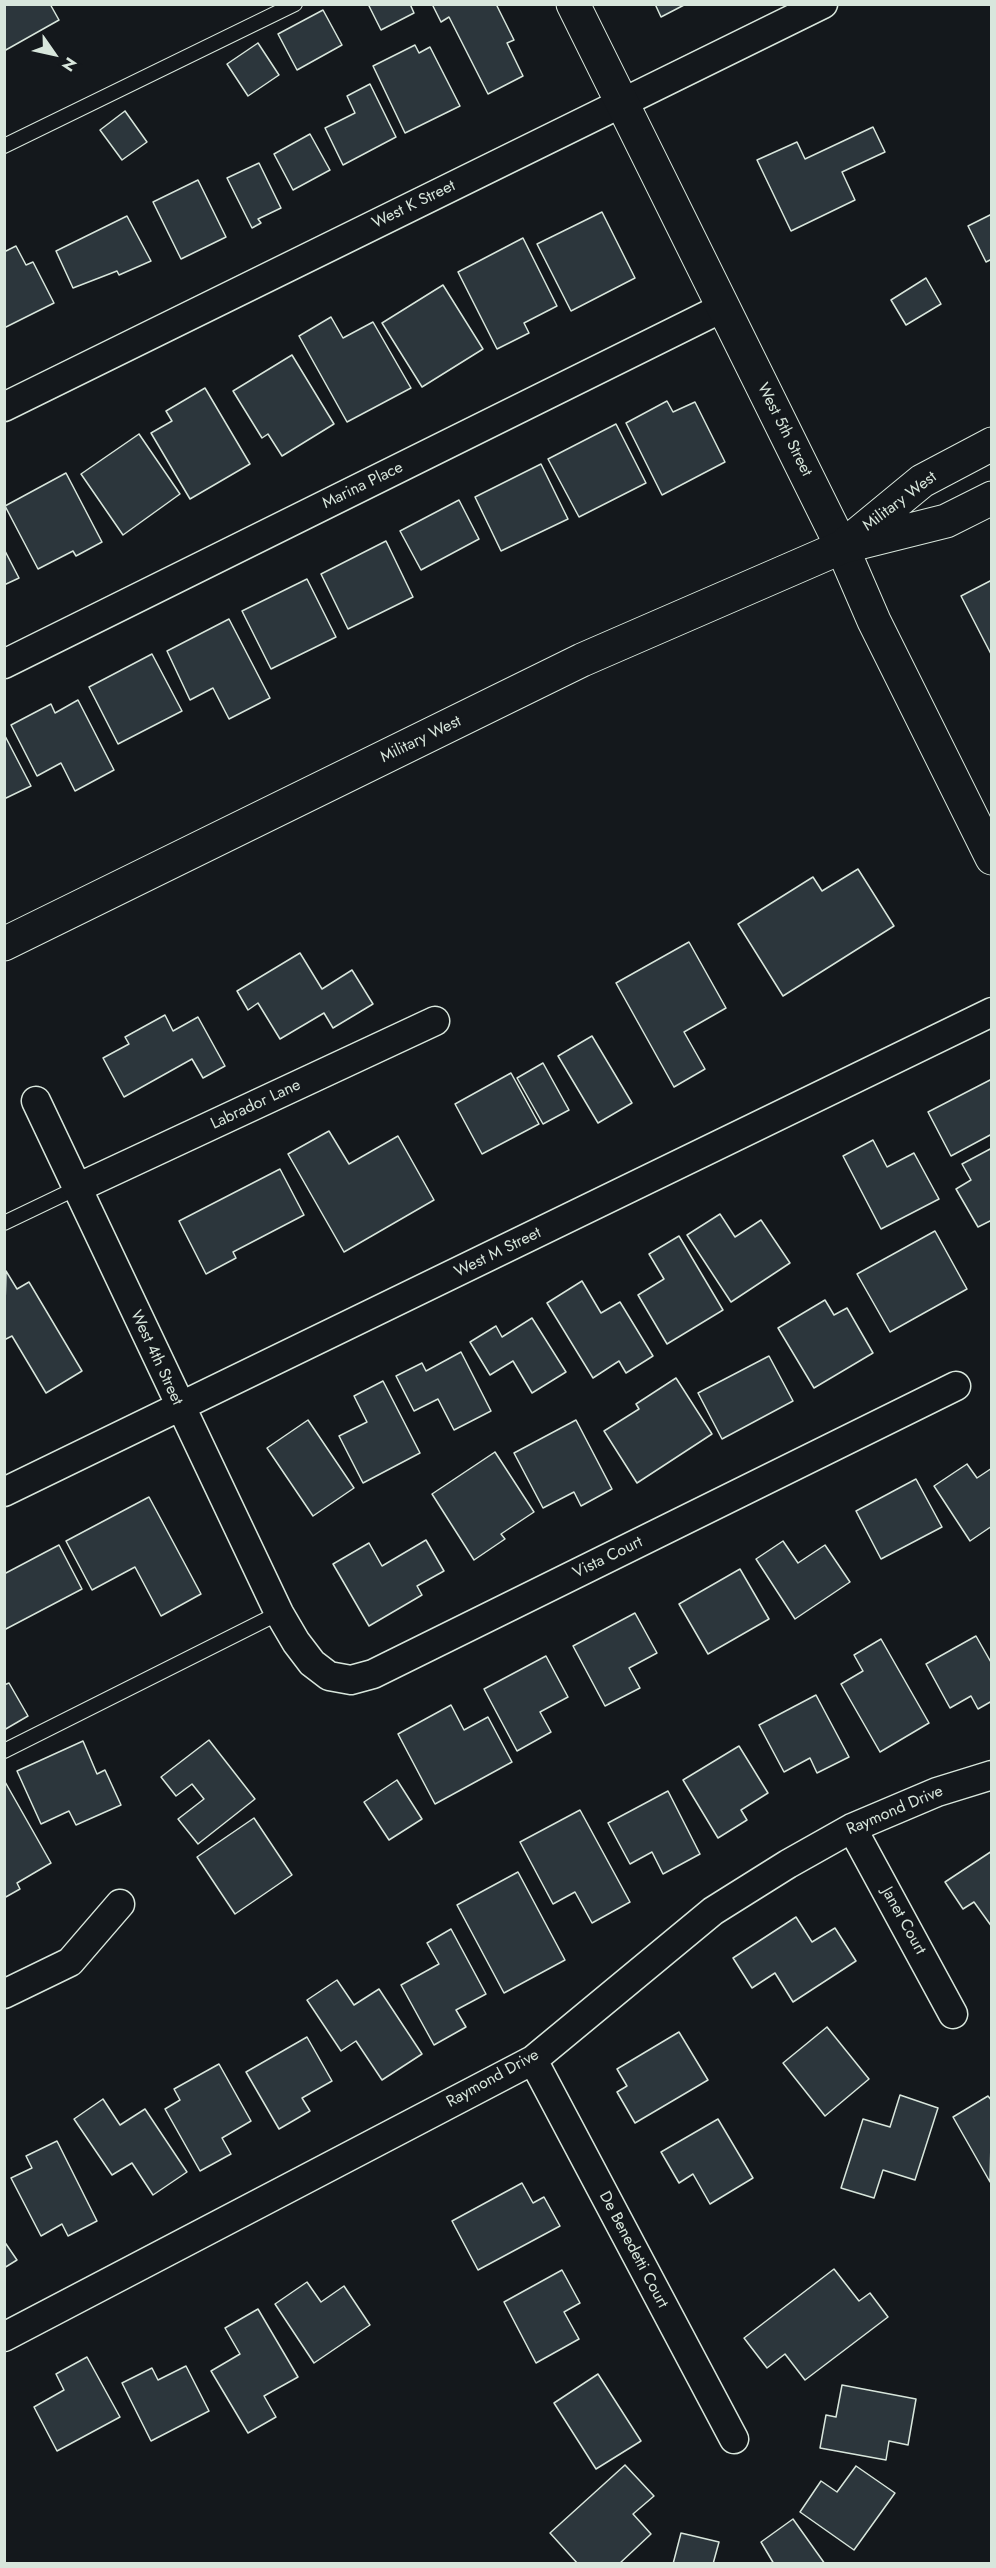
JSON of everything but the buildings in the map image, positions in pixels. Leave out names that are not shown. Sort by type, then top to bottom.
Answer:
[{"type":"main road","name":"West 5th Street","points":[[573,4],[842,547],[874,621],[992,858]]},
{"type":"main road","name":"Military West","points":[[842,547],[922,481],[992,444]]},
{"type":"main road","name":"Military West","points":[[4,944],[582,660],[842,547],[946,521],[992,498]]},
{"type":"street","name":"West K Street","points":[[4,406],[823,4]]},
{"type":"street","name":"Marina Place","points":[[4,664],[722,308]]},
{"type":"street","name":"West M Street","points":[[4,1492],[992,1012]]},
{"type":"street","name":"Labrador Lane","points":[[77,1188],[435,1021]]},
{"type":"street","name":"West 4th Street","points":[[36,1101],[279,1613]]},
{"type":"street","name":"Vista Court","points":[[279,1613],[312,1663],[329,1676],[351,1680],[374,1674],[956,1386]]},
{"type":"street","name":"Raymond Drive","points":[[4,2337],[532,2060],[713,1911],[852,1828],[937,1792],[992,1775]]},
{"type":"street","name":"Janet Court","points":[[852,1828],[953,2014]]},
{"type":"street","points":[[4,1994],[70,1962],[120,1904]]},
{"type":"street","name":"De Benedetti Court","points":[[532,2060],[734,2439]]},
{"type":"lane","points":[[4,146],[295,4]]},
{"type":"lane","points":[[4,1223],[77,1188]]},
{"type":"lane","points":[[4,1751],[279,1613]]}]
